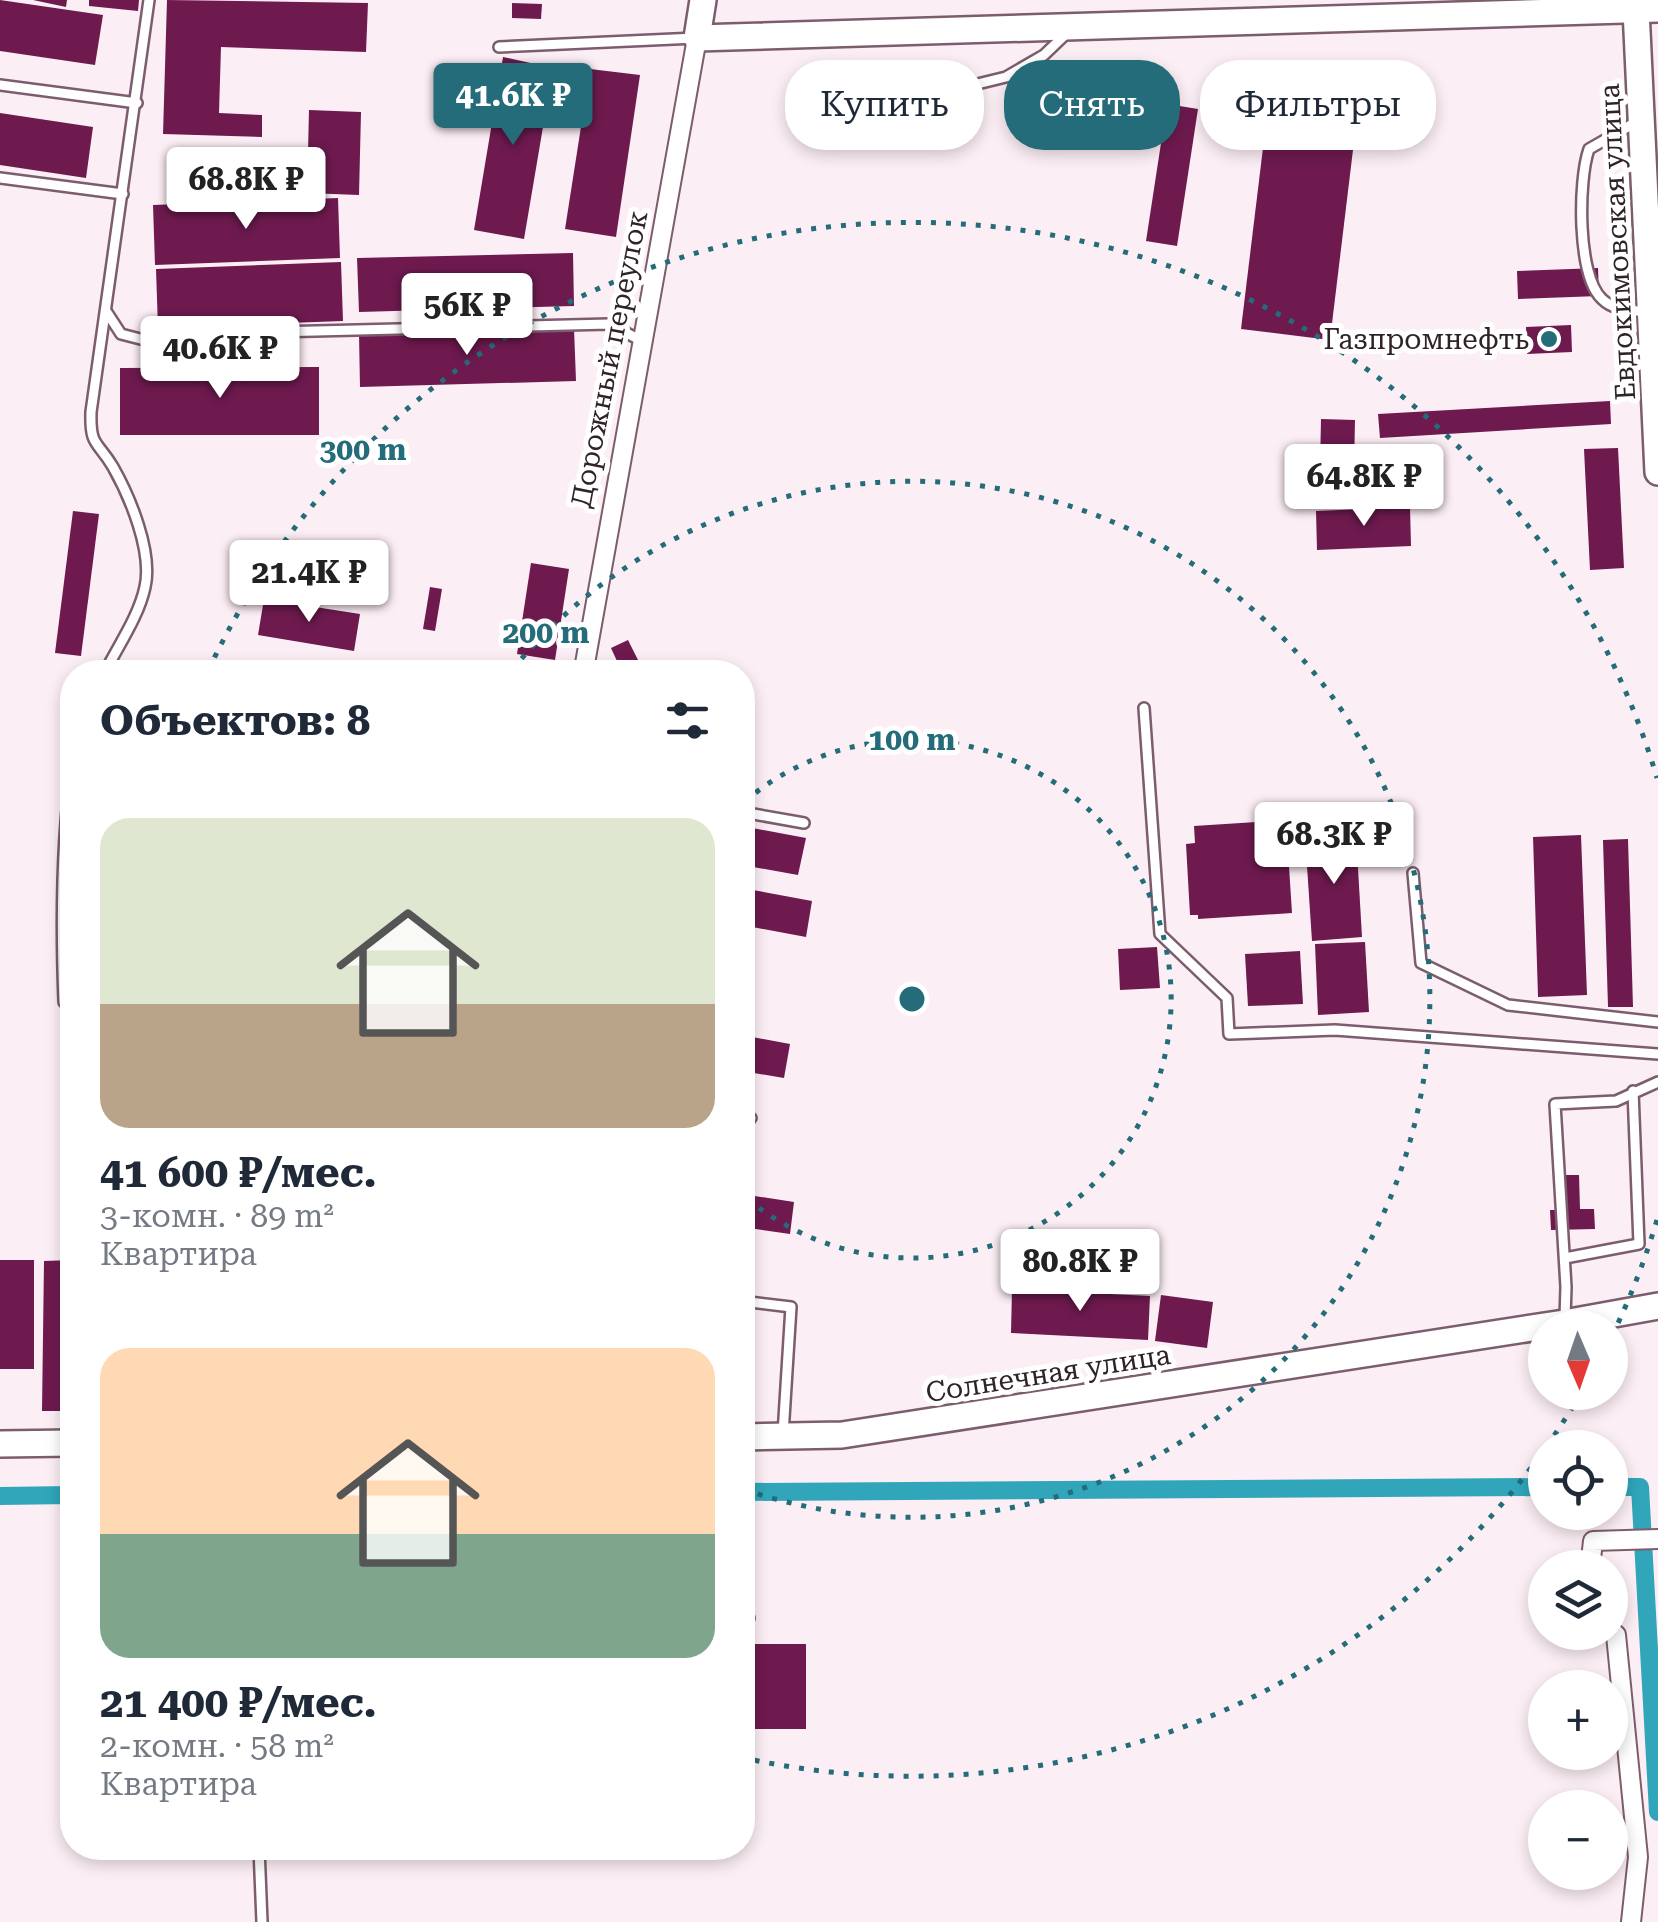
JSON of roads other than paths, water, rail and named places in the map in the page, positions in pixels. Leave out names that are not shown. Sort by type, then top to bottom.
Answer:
[{"type":"main road","name":"Дорожный переулок","points":[[697,38],[703,0]]},
{"type":"main road","points":[[697,38],[1074,27],[1418,8],[1647,10]]},
{"type":"main road","name":"Евдокимовская улица","points":[[1647,10],[1640,120],[1658,467]]},
{"type":"main road","name":"Солнечная улица","points":[[1628,1312],[1658,1306]]},
{"type":"main road","name":"Солнечная улица","points":[[755,1437],[842,1435],[1528,1330]]},
{"type":"main road","points":[[0,1444],[60,1443]]},
{"type":"street","name":"Дорожный переулок","points":[[587,660],[697,38]]},
{"type":"street","points":[[1592,1550],[1593,1541],[1658,1539]]},
{"type":"street","points":[[1617,1650],[1638,1858],[1632,1922]]},
{"type":"lane","points":[[111,660],[146,586],[143,542],[134,512],[111,464],[90,438],[91,412],[149,0]]},
{"type":"lane","points":[[984,82],[1006,77],[1044,55],[1074,27]]},
{"type":"lane","points":[[499,47],[697,38]]},
{"type":"lane","points":[[0,85],[137,102]]},
{"type":"lane","points":[[1640,120],[1589,149],[1582,169],[1584,242],[1589,282],[1602,300],[1616,308],[1651,312]]},
{"type":"lane","points":[[0,178],[123,194]]},
{"type":"lane","points":[[106,311],[121,334],[152,342],[234,333],[608,324],[644,342]]},
{"type":"lane","points":[[1144,708],[1160,934],[1227,998],[1229,1034],[1335,1030],[1658,1054]]},
{"type":"lane","points":[[755,815],[804,824]]},
{"type":"lane","points":[[1413,873],[1421,963],[1508,1005],[1658,1022]]},
{"type":"lane","points":[[1564,1310],[1555,1104],[1616,1101],[1633,1090],[1658,1082]]},
{"type":"lane","points":[[1564,1258],[1639,1244],[1633,1090]]},
{"type":"lane","points":[[755,1302],[791,1307],[782,1436]]},
{"type":"lane","points":[[259,1860],[262,1922]]},
{"type":"waterway","points":[[755,1492],[1528,1487]]},
{"type":"waterway","points":[[1628,1487],[1640,1487],[1658,1812]]},
{"type":"waterway","points":[[0,1496],[60,1495]]},
{"type":"place","name":"Газпромнефть","points":[[1549,339]]}]
